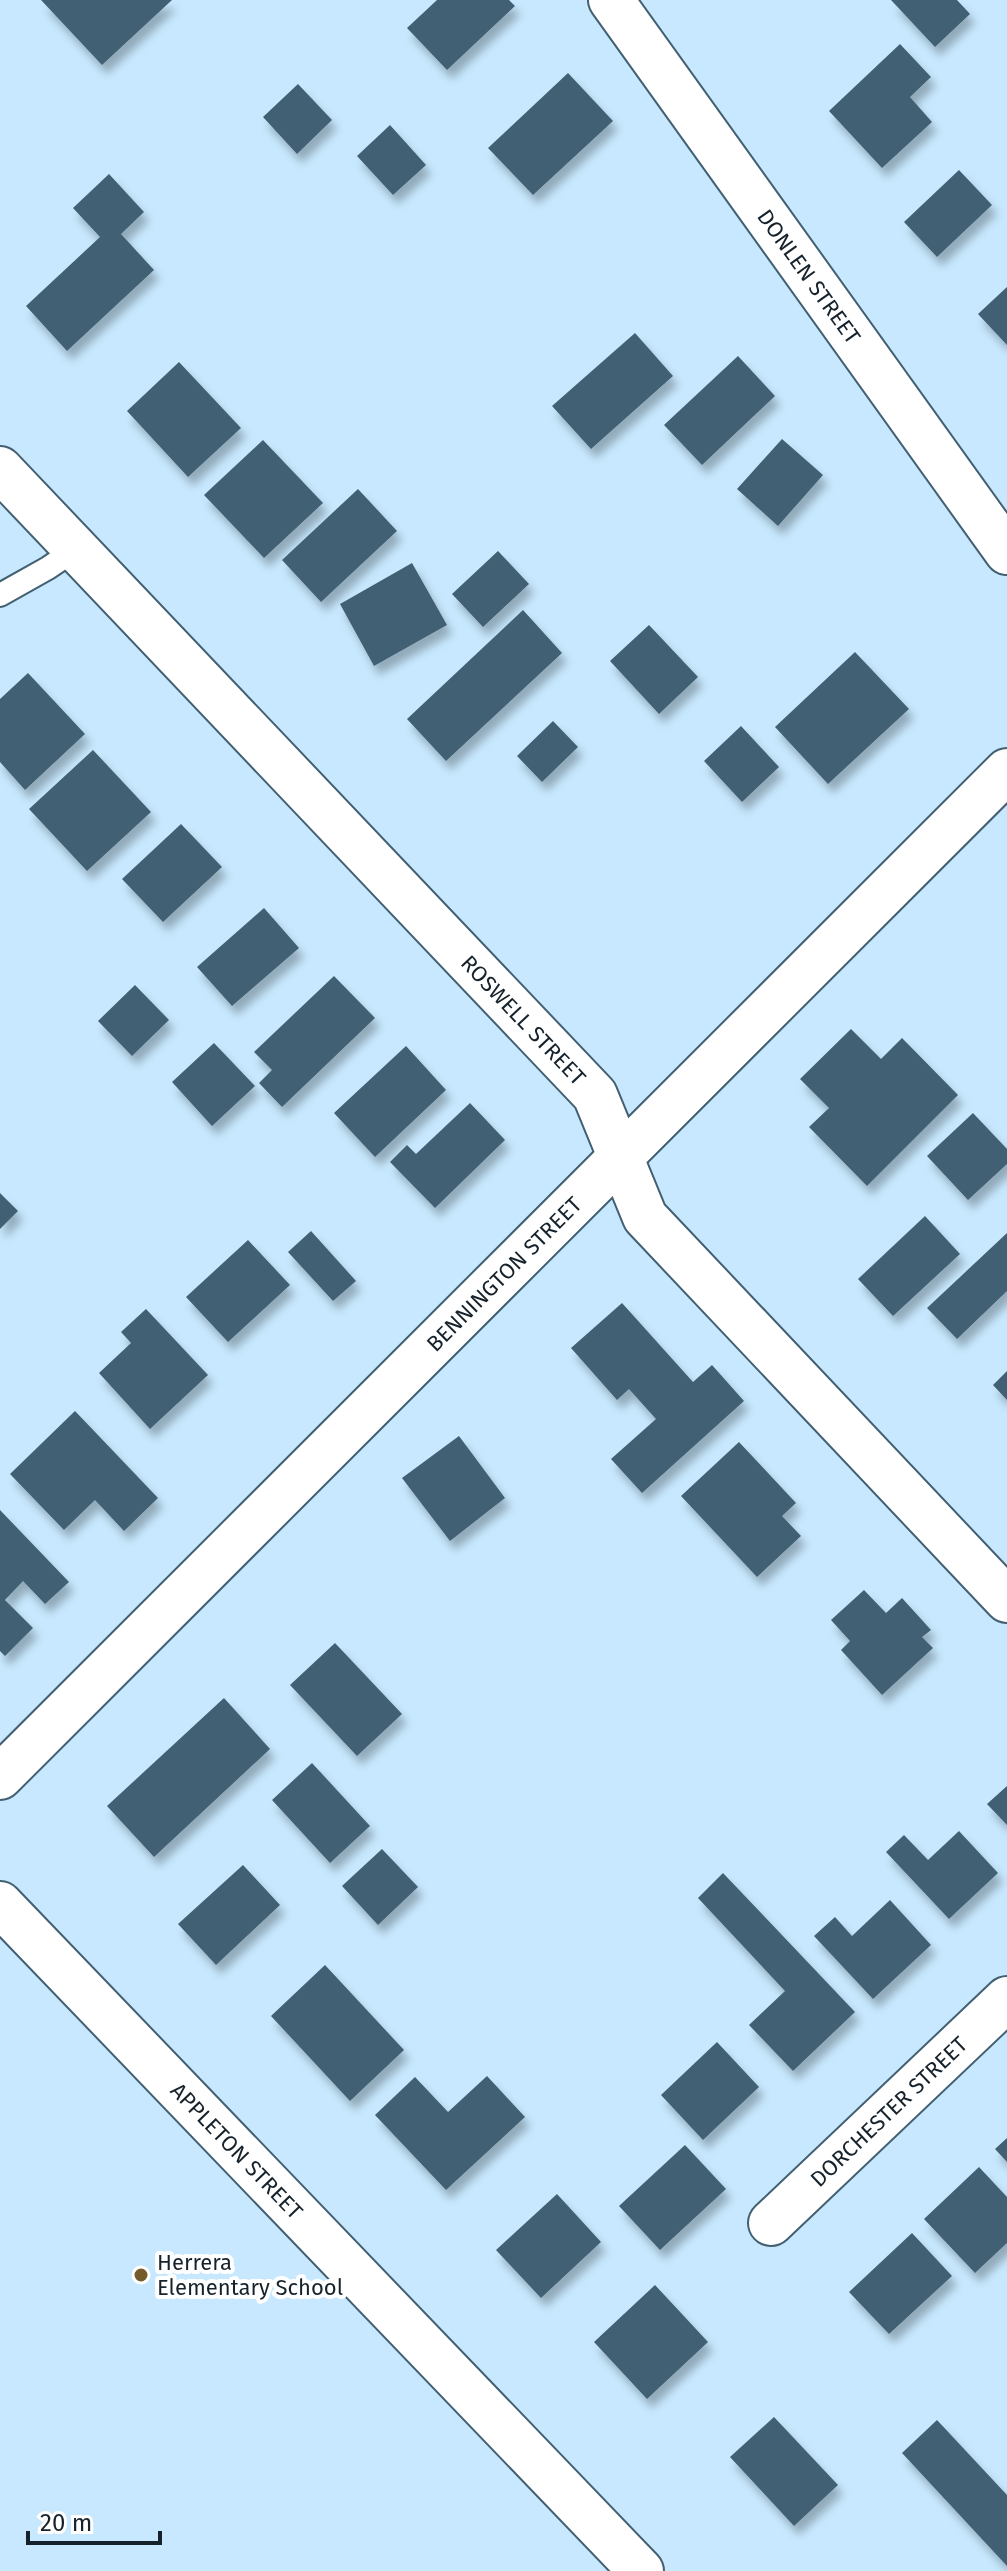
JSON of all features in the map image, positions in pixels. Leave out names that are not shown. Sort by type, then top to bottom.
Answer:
[{"type":"street","name":"DONLEN STREET","points":[[611,0],[1007,552]]},
{"type":"street","name":"ROSWELL STREET","points":[[0,469],[595,1095],[645,1217],[1007,1600]]},
{"type":"street","name":"BENNINGTON STREET","points":[[0,1777],[1007,771]]},
{"type":"street","name":"APPLETON STREET","points":[[0,1904],[641,2571]]},
{"type":"street","name":"DORCHESTER STREET","points":[[771,2223],[1007,1999]]},
{"type":"lane","points":[[0,595],[76,549]]},
{"type":"building","points":[[41,0],[172,0],[102,65]]},
{"type":"building","points":[[437,0],[509,0],[515,6],[447,70],[407,28]]},
{"type":"building","points":[[891,0],[957,0],[970,14],[935,47]]},
{"type":"building","points":[[900,44],[931,77],[910,97],[932,122],[882,168],[829,111]]},
{"type":"building","points":[[568,73],[613,121],[533,195],[488,148]]},
{"type":"building","points":[[298,84],[332,120],[297,154],[263,117]]},
{"type":"building","points":[[390,125],[426,165],[393,195],[357,156]]},
{"type":"building","points":[[959,170],[992,205],[937,257],[904,222]]},
{"type":"building","points":[[109,174],[144,212],[121,234],[154,270],[67,351],[26,306],[100,237],[73,208]]},
{"type":"building","points":[[1007,287],[1007,345],[978,314]]},
{"type":"building","points":[[635,333],[673,376],[591,449],[552,406]]},
{"type":"building","points":[[738,356],[775,396],[702,465],[664,425]]},
{"type":"building","points":[[179,362],[241,428],[188,477],[127,411]]},
{"type":"building","points":[[782,439],[823,475],[778,526],[737,489]]},
{"type":"building","points":[[263,440],[323,503],[264,558],[204,495]]},
{"type":"building","points":[[358,489],[397,531],[321,602],[282,560]]},
{"type":"building","points":[[498,551],[529,584],[483,627],[452,594]]},
{"type":"building","points":[[412,563],[447,625],[374,666],[340,604]]},
{"type":"building","points":[[523,610],[562,653],[446,761],[407,719]]},
{"type":"building","points":[[649,625],[698,677],[659,714],[610,661]]},
{"type":"building","points":[[855,652],[909,709],[828,784],[775,727]]},
{"type":"building","points":[[28,673],[85,734],[25,790],[0,762],[0,699]]},
{"type":"building","points":[[553,721],[578,747],[542,782],[517,756]]},
{"type":"building","points":[[741,726],[779,767],[742,802],[704,761]]},
{"type":"building","points":[[93,750],[151,812],[87,871],[29,809]]},
{"type":"building","points":[[181,824],[222,867],[163,922],[122,879]]},
{"type":"building","points":[[264,908],[299,948],[232,1006],[197,967]]},
{"type":"building","points":[[334,976],[375,1018],[282,1107],[259,1083],[272,1070],[254,1052]]},
{"type":"building","points":[[135,985],[169,1020],[132,1056],[98,1021]]},
{"type":"building","points":[[851,1029],[881,1059],[902,1038],[958,1095],[867,1186],[809,1127],[829,1108],[800,1079]]},
{"type":"building","points":[[214,1043],[255,1086],[212,1126],[172,1082]]},
{"type":"building","points":[[406,1046],[446,1090],[375,1157],[334,1113]]},
{"type":"building","points":[[470,1103],[505,1140],[435,1208],[390,1162],[407,1145],[416,1154]]},
{"type":"building","points":[[973,1113],[1007,1149],[1007,1164],[968,1200],[927,1156]]},
{"type":"building","points":[[0,1193],[18,1211],[0,1229]]},
{"type":"building","points":[[925,1216],[960,1254],[893,1316],[858,1279]]},
{"type":"building","points":[[311,1231],[356,1281],[333,1301],[288,1252]]},
{"type":"building","points":[[1007,1233],[1007,1291],[957,1339],[927,1308]]},
{"type":"building","points":[[248,1240],[290,1285],[228,1342],[186,1297]]},
{"type":"building","points":[[622,1303],[693,1382],[712,1365],[744,1401],[642,1493],[611,1459],[656,1419],[629,1389],[617,1400],[571,1348]]},
{"type":"building","points":[[146,1309],[208,1375],[150,1429],[99,1373],[131,1343],[121,1332]]},
{"type":"building","points":[[1007,1371],[1007,1400],[993,1385]]},
{"type":"building","points":[[75,1411],[158,1498],[124,1531],[95,1500],[64,1530],[10,1474]]},
{"type":"building","points":[[459,1436],[505,1498],[450,1541],[402,1478]]},
{"type":"building","points":[[739,1442],[796,1503],[782,1516],[801,1536],[757,1577],[681,1496]]},
{"type":"building","points":[[0,1510],[69,1582],[45,1604],[23,1581],[5,1600],[33,1628],[5,1656],[0,1651]]},
{"type":"building","points":[[864,1590],[886,1613],[902,1598],[931,1630],[922,1637],[933,1648],[882,1695],[841,1650],[850,1641],[831,1620]]},
{"type":"building","points":[[335,1643],[402,1714],[357,1756],[290,1685]]},
{"type":"building","points":[[224,1698],[270,1749],[154,1857],[107,1806]]},
{"type":"building","points":[[312,1763],[370,1826],[330,1863],[272,1800]]},
{"type":"building","points":[[1007,1786],[1007,1825],[987,1804]]},
{"type":"building","points":[[959,1831],[998,1873],[949,1919],[886,1852],[904,1835],[928,1860]]},
{"type":"building","points":[[382,1849],[418,1887],[378,1925],[342,1886]]},
{"type":"building","points":[[243,1865],[280,1905],[216,1965],[178,1924]]},
{"type":"building","points":[[723,1873],[855,2012],[793,2071],[749,2025],[785,1991],[698,1898]]},
{"type":"building","points":[[890,1900],[931,1945],[873,1999],[814,1936],[835,1917],[852,1936]]},
{"type":"building","points":[[325,1965],[404,2050],[350,2101],[271,2016]]},
{"type":"building","points":[[717,2042],[759,2087],[703,2140],[661,2095]]},
{"type":"building","points":[[487,2076],[525,2117],[446,2190],[375,2115],[415,2077],[448,2112]]},
{"type":"building","points":[[1007,2138],[1007,2162],[995,2149]]},
{"type":"building","points":[[685,2145],[726,2189],[660,2250],[619,2206]]},
{"type":"building","points":[[979,2167],[1007,2197],[1007,2243],[975,2273],[924,2219]]},
{"type":"building","points":[[557,2194],[601,2242],[541,2298],[496,2250]]},
{"type":"building","points":[[912,2233],[952,2276],[889,2334],[849,2292]]},
{"type":"building","points":[[655,2285],[708,2342],[647,2399],[594,2342]]},
{"type":"building","points":[[774,2417],[838,2485],[794,2526],[730,2457]]},
{"type":"building","points":[[937,2420],[1007,2495],[1007,2566],[902,2453]]},
{"type":"place","name":"Herrera Elementary School","points":[[141,2275]]}]
